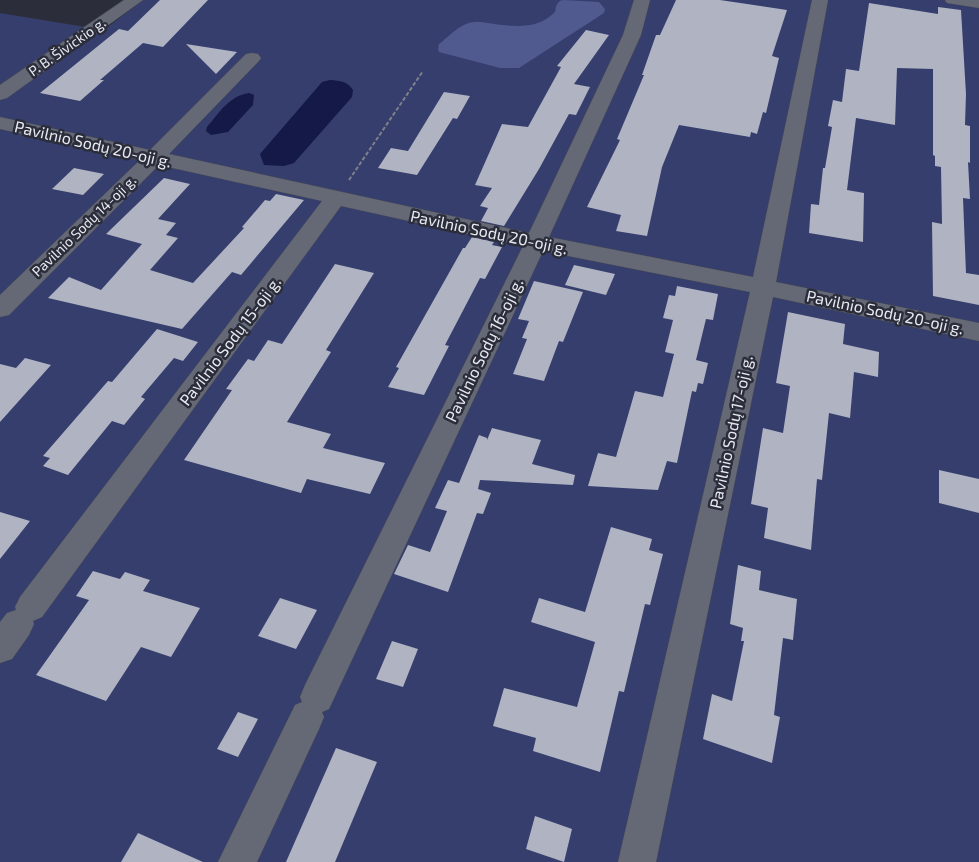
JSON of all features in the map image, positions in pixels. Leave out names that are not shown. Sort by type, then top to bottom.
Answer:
[{"type":"street","name":"P. B. Šivickio g.","points":[[0,94],[135,0]]},
{"type":"street","name":"Pavilnio Sodų 16-oji g.","points":[[237,862],[536,242],[632,35],[642,0]]},
{"type":"street","name":"Pavilnio Sodų 17-oji g.","points":[[637,862],[763,287],[820,0]]},
{"type":"street","points":[[953,0],[979,4]]},
{"type":"street","name":"Pavilnio Sodų 14-oji g.","points":[[0,308],[154,158],[252,58]]},
{"type":"street","name":"Pavilnio Sodų 20-oji g.","points":[[0,123],[536,242],[979,332]]},
{"type":"street","name":"Pavilnio Sodų 15-oji g.","points":[[16,627],[336,199]]},
{"type":"path","points":[[336,199],[423,71]]},
{"type":"shaded area","points":[[143,0],[979,0],[979,862],[0,862],[0,13],[104,30]]},
{"type":"shaded area","points":[[563,0],[599,2],[605,9],[604,13],[519,68],[500,68],[439,52],[439,44],[457,29],[469,23],[478,22],[510,26],[531,25],[549,17],[555,12],[558,3]]},
{"type":"shaded area","points":[[330,80],[346,83],[353,90],[352,97],[294,163],[284,166],[264,165],[260,154],[322,82]]},
{"type":"shaded area","points":[[249,93],[254,95],[253,105],[228,132],[211,135],[206,131],[207,127],[230,101]]},
{"type":"building","points":[[160,0],[208,0],[163,47],[143,43],[100,80],[104,80],[80,101],[40,93],[119,29],[128,31]]},
{"type":"building","points":[[676,0],[720,0],[787,10],[772,56],[779,58],[766,113],[763,112],[757,134],[751,132],[750,137],[679,125],[662,167],[647,236],[616,231],[621,215],[587,207],[620,140],[617,139],[644,75],[642,75],[656,35],[660,35]]},
{"type":"building","points":[[869,3],[938,14],[938,7],[961,10],[966,94],[965,125],[970,126],[970,163],[968,162],[970,199],[963,198],[966,273],[979,275],[979,305],[933,296],[932,222],[942,224],[941,167],[935,166],[935,156],[933,155],[933,69],[897,68],[895,125],[856,118],[847,190],[864,193],[863,242],[809,233],[811,204],[819,205],[823,168],[825,168],[832,127],[828,126],[833,100],[842,102],[846,69],[859,71]]},
{"type":"building","points":[[586,30],[609,35],[574,84],[590,87],[576,115],[569,114],[539,169],[504,226],[481,221],[488,208],[480,206],[492,188],[475,185],[502,124],[528,127],[561,67],[557,66]]},
{"type":"building","points":[[186,44],[237,52],[216,74]]},
{"type":"building","points":[[444,92],[470,96],[457,119],[453,118],[417,175],[378,168],[391,148],[408,151]]},
{"type":"building","points":[[74,168],[104,174],[83,195],[52,189]]},
{"type":"building","points":[[164,178],[190,184],[158,219],[176,223],[166,235],[178,238],[150,270],[193,283],[244,228],[242,227],[265,200],[270,201],[276,194],[304,200],[241,275],[232,272],[182,329],[48,298],[69,277],[101,290],[142,244],[106,234]]},
{"type":"building","points":[[472,237],[494,242],[492,245],[502,247],[485,279],[480,278],[445,345],[449,346],[424,395],[388,387],[399,368],[396,367],[463,248],[465,248]]},
{"type":"building","points":[[335,264],[374,273],[326,350],[331,352],[287,422],[331,434],[323,448],[385,463],[370,494],[307,479],[301,493],[184,460],[232,390],[226,389],[248,359],[254,361],[268,340],[282,344]]},
{"type":"building","points":[[574,265],[615,274],[606,295],[565,285]]},
{"type":"building","points":[[534,281],[583,292],[563,342],[559,341],[544,381],[513,374],[527,339],[522,338],[529,321],[518,319]]},
{"type":"building","points":[[677,286],[718,294],[713,320],[706,319],[696,360],[708,363],[703,384],[698,383],[696,392],[692,391],[677,463],[667,461],[658,490],[588,486],[598,453],[616,457],[635,391],[663,397],[674,354],[665,352],[673,320],[663,318],[669,295],[675,296]]},
{"type":"building","points":[[788,312],[845,324],[843,344],[879,352],[878,377],[854,372],[850,418],[829,413],[822,480],[817,479],[811,550],[764,538],[768,508],[751,504],[763,428],[783,433],[790,386],[776,383]]},
{"type":"building","points":[[157,329],[198,342],[183,361],[174,358],[141,397],[145,399],[124,425],[112,421],[68,475],[43,466],[50,458],[43,456],[108,381],[112,382]]},
{"type":"building","points":[[25,358],[51,365],[0,422],[0,364],[16,368]]},
{"type":"building","points":[[492,428],[541,440],[532,464],[575,475],[573,485],[480,480],[478,489],[491,493],[483,514],[477,513],[448,592],[394,574],[408,545],[430,552],[447,511],[435,508],[448,480],[459,483],[479,435],[487,438],[487,440]]},
{"type":"building","points":[[939,470],[979,479],[979,513],[939,503]]},
{"type":"building","points":[[0,512],[30,521],[0,559]]},
{"type":"building","points":[[611,527],[652,539],[649,550],[663,554],[650,605],[645,604],[624,692],[619,691],[600,772],[533,751],[536,738],[493,726],[504,688],[577,707],[595,642],[531,622],[539,598],[585,612]]},
{"type":"building","points":[[738,565],[761,571],[759,590],[797,599],[793,640],[783,638],[774,715],[780,717],[772,763],[703,739],[712,694],[732,701],[744,641],[741,641],[743,628],[730,624]]},
{"type":"building","points":[[93,571],[120,579],[125,572],[150,580],[143,591],[200,608],[171,657],[141,647],[106,701],[36,675],[89,600],[76,596]]},
{"type":"building","points":[[280,598],[317,610],[296,649],[258,636]]},
{"type":"building","points":[[392,641],[418,649],[403,687],[376,679]]},
{"type":"building","points":[[238,712],[258,719],[238,757],[217,749]]},
{"type":"building","points":[[336,748],[377,762],[335,862],[286,862]]},
{"type":"building","points":[[535,816],[572,829],[564,862],[526,849]]},
{"type":"building","points":[[138,833],[203,862],[121,862]]}]
